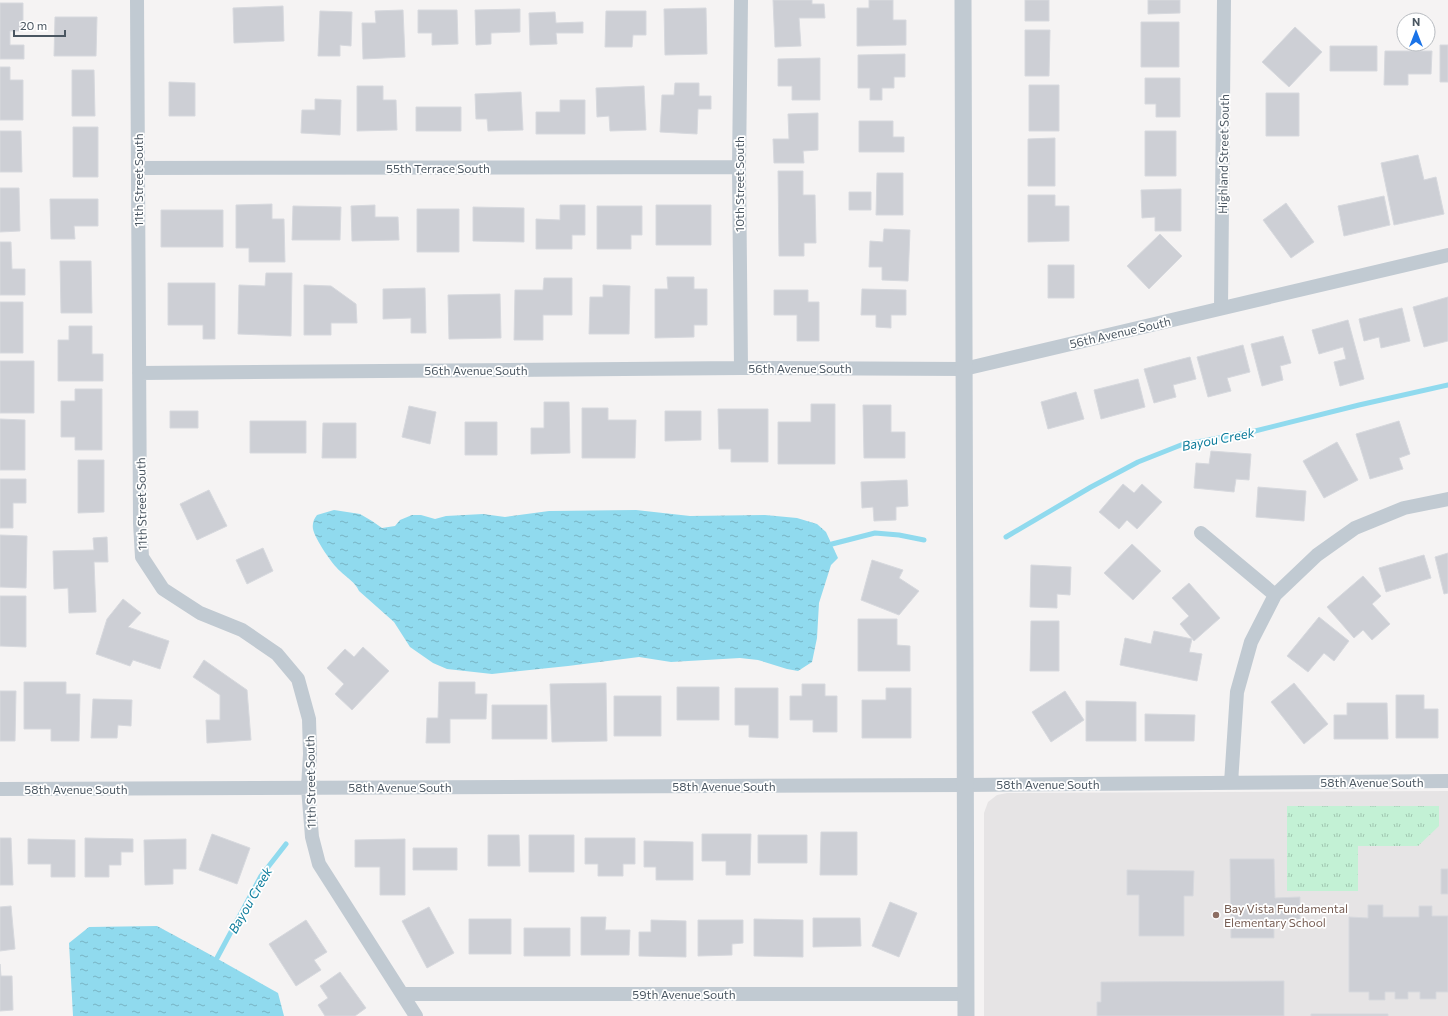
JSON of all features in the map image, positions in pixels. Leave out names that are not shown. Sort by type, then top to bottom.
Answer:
[{"type":"street","name":"11th Street South","points":[[137,0],[140,523],[142,557],[163,589],[200,613],[242,630],[277,654],[298,679],[308,719],[310,754],[308,788],[312,837],[319,864],[416,1016]]},
{"type":"street","name":"10th Street South","points":[[740,368],[739,168],[741,0]]},
{"type":"street","points":[[963,0],[966,1016]]},
{"type":"street","name":"Highland Street South","points":[[1221,308],[1224,0]]},
{"type":"street","name":"55th Terrace South","points":[[138,168],[739,168]]},
{"type":"street","name":"56th Avenue South","points":[[139,372],[740,368],[964,369],[1448,255]]},
{"type":"street","points":[[1231,783],[1237,692],[1251,642],[1275,595],[1317,556],[1356,528],[1404,508],[1448,499]]},
{"type":"street","points":[[1201,533],[1275,595]]},
{"type":"street","name":"58th Avenue South","points":[[0,789],[966,785],[1448,781]]},
{"type":"street","name":"59th Avenue South","points":[[403,994],[966,994]]},
{"type":"shaded area","name":"Bay Vista Fundamental Elementary School","points":[[1448,791],[1448,1016],[984,1016],[984,813],[988,802],[997,795],[1007,793]]},
{"type":"green space","points":[[1287,806],[1439,806],[1439,826],[1418,846],[1358,846],[1358,891],[1287,891]]},
{"type":"water","points":[[334,510],[360,514],[382,528],[395,526],[400,520],[412,515],[421,515],[435,519],[446,516],[483,514],[505,517],[549,511],[636,510],[690,516],[765,515],[797,518],[817,524],[826,532],[838,558],[831,565],[819,603],[817,638],[812,662],[798,671],[758,660],[740,658],[671,662],[639,657],[492,674],[447,669],[433,663],[410,647],[394,622],[359,591],[337,568],[317,539],[313,527],[315,518],[317,515]]},
{"type":"water","points":[[157,926],[278,993],[284,1016],[73,1016],[69,943],[89,927]]},
{"type":"building","points":[[773,0],[812,0],[812,4],[824,4],[825,18],[799,18],[801,46],[775,47]]},
{"type":"building","points":[[869,0],[893,0],[893,20],[906,20],[906,45],[857,46],[857,8],[869,8]]},
{"type":"building","points":[[1025,0],[1049,0],[1049,21],[1025,21]]},
{"type":"building","points":[[1148,0],[1180,0],[1180,13],[1148,14]]},
{"type":"building","points":[[0,3],[23,3],[23,31],[10,31],[10,45],[24,45],[24,59],[0,59]]},
{"type":"building","points":[[283,6],[284,41],[234,43],[233,8]]},
{"type":"building","points":[[706,8],[707,54],[665,55],[664,9]]},
{"type":"building","points":[[520,9],[520,32],[491,33],[491,44],[476,45],[475,10]]},
{"type":"building","points":[[403,10],[405,57],[363,59],[362,23],[376,23],[375,11]]},
{"type":"building","points":[[418,10],[457,10],[458,44],[432,45],[432,33],[418,33]]},
{"type":"building","points":[[320,11],[352,12],[351,46],[340,45],[340,56],[318,56]]},
{"type":"building","points":[[606,11],[646,11],[646,35],[633,35],[632,47],[605,47]]},
{"type":"building","points":[[555,12],[556,23],[583,22],[583,33],[556,33],[557,44],[530,45],[529,13]]},
{"type":"building","points":[[55,17],[97,17],[96,56],[54,56]]},
{"type":"building","points":[[1141,22],[1179,22],[1179,67],[1141,67]]},
{"type":"building","points":[[1295,27],[1322,52],[1289,87],[1262,62]]},
{"type":"building","points":[[1025,30],[1050,30],[1049,76],[1025,76]]},
{"type":"building","points":[[1440,45],[1448,45],[1448,82],[1440,82]]},
{"type":"building","points":[[1330,46],[1377,46],[1377,71],[1330,71]]},
{"type":"building","points":[[1385,51],[1432,52],[1431,74],[1408,74],[1408,85],[1384,85]]},
{"type":"building","points":[[905,54],[905,77],[894,77],[894,88],[882,88],[882,100],[870,100],[870,88],[858,88],[858,55]]},
{"type":"building","points":[[820,58],[820,100],[792,100],[792,86],[778,86],[778,59]]},
{"type":"building","points":[[0,67],[10,67],[10,80],[23,80],[23,120],[0,120]]},
{"type":"building","points":[[72,70],[94,70],[95,116],[72,116]]},
{"type":"building","points":[[1145,78],[1180,78],[1180,117],[1156,117],[1156,104],[1145,104]]},
{"type":"building","points":[[169,82],[195,83],[195,116],[169,116]]},
{"type":"building","points":[[675,83],[699,83],[699,96],[711,96],[711,109],[698,109],[697,134],[660,132],[662,95],[674,95]]},
{"type":"building","points":[[1029,85],[1059,85],[1059,131],[1029,131]]},
{"type":"building","points":[[357,86],[383,86],[383,100],[396,100],[397,130],[357,131]]},
{"type":"building","points":[[644,86],[646,130],[610,131],[609,116],[597,117],[596,88]]},
{"type":"building","points":[[521,92],[523,130],[488,131],[487,119],[476,119],[475,94]]},
{"type":"building","points":[[1266,93],[1299,93],[1299,136],[1266,136]]},
{"type":"building","points":[[315,99],[341,100],[340,135],[301,133],[302,110],[315,110]]},
{"type":"building","points":[[560,100],[585,100],[585,134],[536,134],[536,112],[560,112]]},
{"type":"building","points":[[416,107],[461,107],[461,131],[416,131]]},
{"type":"building","points":[[818,113],[818,150],[803,151],[804,163],[774,163],[773,139],[789,139],[788,114]]},
{"type":"building","points":[[859,121],[893,121],[893,137],[904,137],[904,152],[859,152]]},
{"type":"building","points":[[73,127],[98,127],[98,177],[73,177]]},
{"type":"building","points":[[0,131],[21,131],[22,172],[0,172]]},
{"type":"building","points":[[1145,131],[1176,131],[1176,176],[1145,176]]},
{"type":"building","points":[[1055,138],[1055,186],[1028,186],[1028,139]]},
{"type":"building","points":[[1418,155],[1424,180],[1436,177],[1444,214],[1394,225],[1381,163]]},
{"type":"building","points":[[778,171],[803,171],[803,195],[815,195],[816,243],[804,243],[804,256],[779,256]]},
{"type":"building","points":[[877,173],[903,173],[903,215],[876,215]]},
{"type":"building","points":[[0,188],[19,188],[20,231],[0,232]]},
{"type":"building","points":[[1181,189],[1181,231],[1155,231],[1155,217],[1142,218],[1141,190]]},
{"type":"building","points":[[849,192],[871,192],[871,210],[849,210]]},
{"type":"building","points":[[1028,195],[1055,195],[1055,206],[1069,206],[1069,241],[1028,242]]},
{"type":"building","points":[[1384,196],[1390,225],[1344,236],[1338,206]]},
{"type":"building","points":[[50,199],[98,199],[98,226],[74,226],[75,239],[51,239]]},
{"type":"building","points":[[1286,203],[1314,242],[1291,258],[1263,220]]},
{"type":"building","points":[[272,204],[272,219],[284,219],[285,262],[249,262],[249,248],[236,248],[236,205]]},
{"type":"building","points":[[375,205],[375,217],[398,217],[399,240],[352,241],[351,206]]},
{"type":"building","points":[[560,205],[585,205],[585,235],[572,235],[572,249],[536,249],[536,219],[560,220]]},
{"type":"building","points":[[656,205],[711,205],[711,245],[656,245]]},
{"type":"building","points":[[293,206],[341,207],[340,240],[292,240]]},
{"type":"building","points":[[597,206],[642,206],[642,235],[631,235],[631,249],[597,249]]},
{"type":"building","points":[[473,207],[524,208],[524,242],[473,241]]},
{"type":"building","points":[[417,209],[459,209],[459,252],[417,252]]},
{"type":"building","points":[[161,210],[223,210],[223,247],[161,247]]},
{"type":"building","points":[[884,229],[910,230],[908,281],[882,280],[882,267],[869,267],[870,241],[883,242]]},
{"type":"building","points":[[1160,234],[1182,256],[1149,289],[1127,266]]},
{"type":"building","points":[[0,242],[11,242],[12,269],[25,269],[25,295],[0,295]]},
{"type":"building","points":[[60,261],[91,261],[92,313],[61,313]]},
{"type":"building","points":[[1048,265],[1074,265],[1074,298],[1048,298]]},
{"type":"building","points":[[266,273],[292,273],[291,336],[238,334],[239,285],[265,286]]},
{"type":"building","points":[[667,277],[694,277],[694,289],[707,289],[707,325],[694,325],[694,337],[655,338],[655,289],[668,289]]},
{"type":"building","points":[[544,278],[572,278],[572,315],[543,315],[543,340],[514,340],[515,290],[543,290]]},
{"type":"building","points":[[168,283],[215,283],[215,339],[203,339],[203,325],[168,325]]},
{"type":"building","points":[[304,285],[331,286],[356,304],[357,323],[331,323],[331,335],[304,335]]},
{"type":"building","points":[[603,285],[630,286],[629,334],[589,334],[590,297],[603,297]]},
{"type":"building","points":[[425,288],[426,333],[411,333],[411,318],[383,319],[383,289]]},
{"type":"building","points":[[862,289],[906,290],[906,315],[891,315],[891,328],[876,327],[876,315],[861,315]]},
{"type":"building","points":[[774,290],[808,290],[808,302],[819,302],[819,341],[797,341],[797,315],[774,315]]},
{"type":"building","points":[[500,294],[501,338],[449,339],[448,295]]},
{"type":"building","points":[[1448,297],[1448,341],[1424,347],[1413,307]]},
{"type":"building","points":[[0,302],[23,302],[23,353],[0,353]]},
{"type":"building","points":[[1402,308],[1410,341],[1381,348],[1379,337],[1364,341],[1359,319]]},
{"type":"building","points":[[1348,320],[1364,379],[1340,386],[1334,362],[1346,359],[1343,347],[1319,354],[1312,330]]},
{"type":"building","points":[[69,326],[92,326],[92,354],[103,354],[103,381],[58,381],[58,340],[69,340]]},
{"type":"building","points":[[1283,336],[1291,363],[1280,366],[1283,380],[1262,386],[1251,344]]},
{"type":"building","points":[[1243,345],[1250,372],[1227,378],[1231,391],[1208,397],[1197,357]]},
{"type":"building","points":[[1190,357],[1196,379],[1173,385],[1176,397],[1154,403],[1144,369]]},
{"type":"building","points":[[0,361],[34,361],[34,413],[0,413]]},
{"type":"building","points":[[1138,379],[1145,407],[1101,419],[1094,390]]},
{"type":"building","points":[[75,389],[102,389],[102,450],[75,450],[75,437],[61,437],[61,401],[75,401]]},
{"type":"building","points":[[1076,392],[1084,419],[1048,429],[1041,402]]},
{"type":"building","points":[[544,402],[569,402],[570,453],[531,454],[531,428],[544,428]]},
{"type":"building","points":[[811,404],[835,404],[835,464],[778,464],[778,422],[811,422]]},
{"type":"building","points":[[863,405],[891,405],[891,432],[905,432],[905,458],[864,458]]},
{"type":"building","points":[[409,406],[436,412],[430,444],[402,437]]},
{"type":"building","points":[[582,408],[608,408],[608,420],[636,420],[635,458],[582,458]]},
{"type":"building","points":[[718,409],[768,409],[768,462],[731,462],[731,449],[719,449]]},
{"type":"building","points":[[170,411],[198,411],[198,428],[170,428]]},
{"type":"building","points":[[665,411],[701,411],[701,440],[665,441]]},
{"type":"building","points":[[0,419],[25,420],[25,470],[0,470]]},
{"type":"building","points":[[250,421],[306,421],[306,453],[250,453]]},
{"type":"building","points":[[1399,421],[1410,454],[1399,458],[1403,469],[1370,479],[1356,434]]},
{"type":"building","points":[[465,422],[497,422],[497,455],[465,455]]},
{"type":"building","points":[[323,423],[356,423],[356,458],[322,458]]},
{"type":"building","points":[[1337,442],[1358,480],[1324,498],[1303,461]]},
{"type":"building","points":[[1211,451],[1251,454],[1249,480],[1236,479],[1234,492],[1194,488],[1196,463],[1209,464]]},
{"type":"building","points":[[78,460],[104,460],[104,512],[78,513]]},
{"type":"building","points":[[0,479],[26,479],[26,503],[13,503],[13,528],[0,528]]},
{"type":"building","points":[[907,480],[908,506],[896,507],[896,520],[874,521],[873,507],[862,508],[861,482]]},
{"type":"building","points":[[1123,484],[1134,493],[1142,484],[1162,502],[1137,529],[1127,520],[1119,529],[1099,512]]},
{"type":"building","points":[[1258,487],[1306,491],[1304,521],[1256,517]]},
{"type":"building","points":[[209,490],[227,526],[197,540],[180,504]]},
{"type":"building","points":[[0,535],[27,536],[26,588],[0,587]]},
{"type":"building","points":[[107,537],[108,562],[94,562],[96,612],[69,613],[68,588],[54,589],[53,551],[94,550],[93,538]]},
{"type":"building","points":[[1132,544],[1161,571],[1133,600],[1104,573]]},
{"type":"building","points":[[263,548],[273,571],[247,584],[236,560]]},
{"type":"building","points":[[1448,553],[1448,593],[1444,594],[1435,557]]},
{"type":"building","points":[[1424,555],[1431,578],[1386,592],[1379,568]]},
{"type":"building","points":[[872,560],[903,570],[899,578],[919,591],[899,615],[861,600]]},
{"type":"building","points":[[1031,565],[1071,567],[1070,595],[1057,594],[1057,608],[1030,607]]},
{"type":"building","points":[[1363,576],[1381,596],[1372,604],[1390,624],[1372,640],[1363,630],[1354,638],[1327,607]]},
{"type":"building","points":[[1189,583],[1220,618],[1194,641],[1180,624],[1189,616],[1172,598]]},
{"type":"building","points":[[0,596],[26,596],[26,647],[0,646]]},
{"type":"building","points":[[123,599],[141,613],[128,627],[169,641],[160,669],[133,660],[130,666],[96,654],[107,619]]},
{"type":"building","points":[[1319,617],[1349,641],[1334,661],[1324,653],[1308,672],[1287,656]]},
{"type":"building","points":[[858,619],[897,619],[897,645],[910,646],[910,671],[858,671]]},
{"type":"building","points":[[1031,621],[1059,621],[1059,671],[1030,671]]},
{"type":"building","points":[[1154,631],[1192,639],[1189,652],[1202,654],[1197,681],[1120,665],[1125,638],[1151,644]]},
{"type":"building","points":[[363,647],[389,671],[352,710],[335,694],[344,684],[327,668],[345,649],[354,657]]},
{"type":"building","points":[[204,660],[247,690],[251,740],[207,743],[206,720],[220,720],[220,695],[193,677]]},
{"type":"building","points":[[24,682],[66,682],[66,694],[80,694],[79,741],[51,741],[51,729],[24,729]]},
{"type":"building","points":[[439,682],[475,682],[475,694],[487,694],[486,719],[450,719],[450,743],[426,743],[427,718],[438,718]]},
{"type":"building","points":[[606,683],[607,741],[552,742],[550,684]]},
{"type":"building","points":[[1294,683],[1328,724],[1304,744],[1271,702]]},
{"type":"building","points":[[802,684],[825,684],[825,696],[837,696],[837,732],[813,732],[813,720],[790,720],[790,696],[802,696]]},
{"type":"building","points":[[677,687],[719,687],[719,720],[677,720]]},
{"type":"building","points":[[735,688],[778,688],[778,738],[749,737],[749,725],[735,725]]},
{"type":"building","points":[[886,688],[911,688],[911,738],[862,738],[862,700],[886,700]]},
{"type":"building","points":[[0,691],[16,691],[15,741],[0,741]]},
{"type":"building","points":[[1065,691],[1084,720],[1051,742],[1032,712]]},
{"type":"building","points":[[1396,695],[1424,695],[1424,709],[1438,709],[1438,738],[1396,738]]},
{"type":"building","points":[[614,696],[661,696],[661,736],[614,736]]},
{"type":"building","points":[[93,699],[132,700],[131,726],[118,725],[117,738],[91,738]]},
{"type":"building","points":[[1086,701],[1136,702],[1136,741],[1086,741]]},
{"type":"building","points":[[1347,703],[1387,703],[1388,739],[1334,739],[1334,715],[1347,715]]},
{"type":"building","points":[[492,705],[547,705],[547,739],[492,739]]},
{"type":"building","points":[[1145,714],[1195,715],[1194,741],[1145,741]]},
{"type":"building","points":[[821,832],[857,832],[857,875],[820,875]]},
{"type":"building","points":[[212,834],[250,848],[237,884],[199,870]]},
{"type":"building","points":[[702,834],[751,834],[750,875],[726,875],[726,861],[702,861]]},
{"type":"building","points":[[488,835],[519,835],[520,866],[488,866]]},
{"type":"building","points":[[529,835],[574,835],[574,872],[529,872]]},
{"type":"building","points":[[758,835],[807,835],[807,863],[758,863]]},
{"type":"building","points":[[0,838],[11,838],[13,885],[0,885]]},
{"type":"building","points":[[85,838],[133,839],[133,852],[121,852],[121,865],[109,865],[109,877],[85,877]]},
{"type":"building","points":[[585,838],[635,838],[635,864],[623,864],[623,876],[598,876],[598,864],[585,864]]},
{"type":"building","points":[[28,839],[75,840],[75,877],[51,877],[51,864],[28,864]]},
{"type":"building","points":[[186,839],[186,869],[173,869],[173,884],[145,885],[144,840]]},
{"type":"building","points":[[405,839],[405,895],[380,895],[380,867],[355,867],[355,840]]},
{"type":"building","points":[[644,841],[693,842],[693,880],[656,880],[656,867],[644,867]]},
{"type":"building","points":[[413,848],[457,848],[457,870],[413,870]]},
{"type":"building","points":[[1230,859],[1274,859],[1275,898],[1300,897],[1300,923],[1274,923],[1274,938],[1231,938]]},
{"type":"building","points":[[1441,869],[1448,869],[1448,894],[1441,894]]},
{"type":"building","points":[[1127,870],[1194,871],[1193,896],[1184,896],[1184,936],[1139,936],[1139,895],[1127,895]]},
{"type":"building","points":[[890,902],[917,913],[899,957],[872,946]]},
{"type":"building","points":[[1368,905],[1383,905],[1383,917],[1419,917],[1419,906],[1432,906],[1432,916],[1448,916],[1448,992],[1436,992],[1436,999],[1420,999],[1420,992],[1408,992],[1408,999],[1395,999],[1395,992],[1385,992],[1385,1000],[1369,1000],[1369,992],[1349,992],[1349,917],[1368,918]]},
{"type":"building","points":[[11,906],[15,949],[0,951],[0,907]]},
{"type":"building","points":[[429,907],[454,953],[427,968],[402,921]]},
{"type":"building","points":[[581,917],[606,917],[605,930],[630,930],[629,955],[581,955]]},
{"type":"building","points":[[813,918],[860,918],[861,946],[813,947]]},
{"type":"building","points":[[469,919],[511,919],[511,954],[469,954]]},
{"type":"building","points":[[754,919],[803,920],[803,957],[754,956]]},
{"type":"building","points":[[306,920],[327,952],[314,960],[321,970],[296,986],[269,944]]},
{"type":"building","points":[[651,920],[686,921],[686,957],[639,956],[639,932],[651,932]]},
{"type":"building","points":[[698,920],[743,920],[743,943],[732,944],[732,955],[698,956]]},
{"type":"building","points":[[524,928],[570,928],[570,956],[524,956]]},
{"type":"building","points":[[0,964],[1,976],[12,976],[13,1010],[0,1011]]},
{"type":"building","points":[[340,972],[366,1008],[355,1016],[325,1016],[318,1005],[328,998],[320,986]]},
{"type":"building","points":[[1284,981],[1284,1016],[1097,1016],[1097,1002],[1101,1002],[1101,982]]},
{"type":"building","points":[[1311,1014],[1388,1014],[1388,1016],[1311,1016]]},
{"type":"waterway","name":"Bayou Creek","points":[[1006,537],[1091,487],[1138,462],[1181,445],[1251,432],[1448,385]]},
{"type":"waterway","name":"Bayou Creek","points":[[832,544],[875,533],[899,535],[924,540]]},
{"type":"waterway","name":"Bayou Creek","points":[[217,958],[261,876],[286,844]]},
{"type":"place","name":"Bay Vista Fundamental Elementary School","points":[[1216,915]]}]
